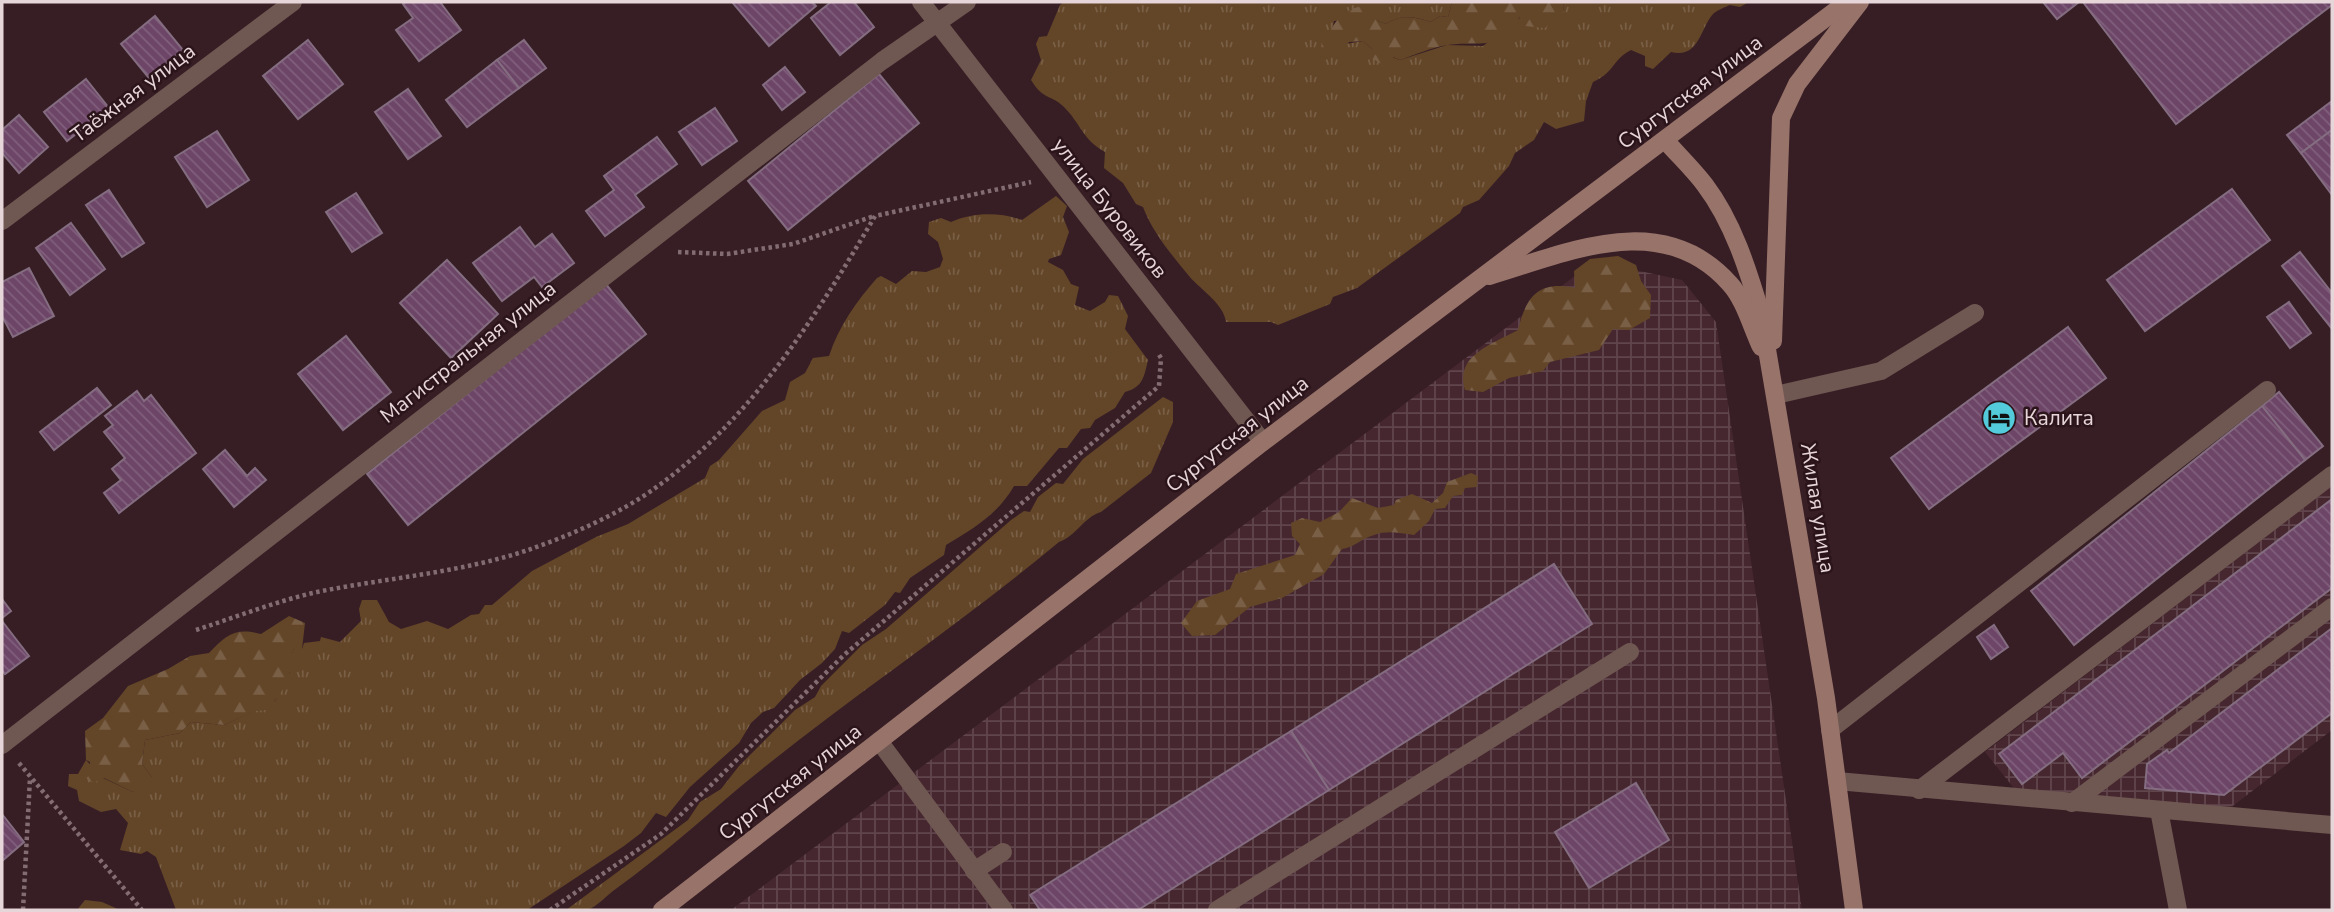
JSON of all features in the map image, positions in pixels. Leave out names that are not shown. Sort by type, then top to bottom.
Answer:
[{"type":"main road","name":"Сургутская улица","points":[[662,910],[1263,442],[1847,2]]},
{"type":"main road","points":[[1772,369],[1781,118],[1797,84],[1860,2]]},
{"type":"main road","name":"Жилая улица","points":[[1664,140],[1705,186],[1727,223],[1748,269],[1758,303],[1772,369],[1830,730],[1854,910]]},
{"type":"main road","points":[[1475,281],[1595,244],[1630,239],[1674,245],[1704,261],[1732,285],[1772,369]]},
{"type":"street","name":"Таёжная улица","points":[[2,221],[293,2]]},
{"type":"street","name":"улица Буровиков","points":[[921,2],[1263,442]]},
{"type":"street","name":"Магистральная улица","points":[[2,744],[882,61],[939,24],[967,2]]},
{"type":"street","points":[[1776,395],[1881,371],[1975,313]]},
{"type":"street","points":[[1830,730],[2267,390]]},
{"type":"street","points":[[1919,790],[2332,475]]},
{"type":"street","points":[[2071,803],[2332,607]]},
{"type":"street","points":[[1217,910],[1630,652]]},
{"type":"street","points":[[878,741],[1004,910]]},
{"type":"street","points":[[1837,781],[2332,825]]},
{"type":"street","points":[[2159,810],[2178,910]]},
{"type":"street","points":[[974,871],[1003,852]]},
{"type":"path","points":[[1024,172],[1040,193]]},
{"type":"path","points":[[636,251],[727,254],[793,244],[875,216],[1032,182]]},
{"type":"path","points":[[184,633],[315,593],[436,572],[524,551],[597,521],[657,487],[749,402],[825,302],[875,216]]},
{"type":"path","points":[[550,910],[662,834],[845,655],[1160,386],[1161,358],[1156,349]]},
{"type":"path","points":[[2,744],[142,910]]},
{"type":"path","points":[[23,910],[31,777]]},
{"type":"shaded area","points":[[1635,270],[1682,280],[1716,322],[1802,910],[731,910],[1575,276]]},
{"type":"shaded area","points":[[2332,486],[2332,730],[2230,808],[2017,792],[1985,752]]},
{"type":"green space","points":[[1064,2],[1452,2],[1448,17],[1440,16],[1431,22],[1408,17],[1386,24],[1378,21],[1375,16],[1334,21],[1328,47],[1363,41],[1372,49],[1400,60],[1447,45],[1483,46],[1521,17],[1564,11],[1563,2],[1749,2],[1740,7],[1730,5],[1714,13],[1694,46],[1681,53],[1671,52],[1653,69],[1645,66],[1645,56],[1631,50],[1625,54],[1606,74],[1593,82],[1586,101],[1584,121],[1556,129],[1544,122],[1534,140],[1515,153],[1509,166],[1479,200],[1463,207],[1460,213],[1357,288],[1333,297],[1330,304],[1278,325],[1271,322],[1226,322],[1217,303],[1189,276],[1163,243],[1143,207],[1136,204],[1123,183],[1104,168],[1105,152],[1086,137],[1064,107],[1040,91],[1031,80],[1041,60],[1036,44],[1039,37],[1047,36],[1060,5]]},
{"type":"green space","points":[[1452,2],[1563,2],[1564,11],[1545,28],[1524,26],[1520,17],[1503,36],[1488,43],[1442,46],[1400,60],[1393,57],[1385,66],[1370,57],[1372,49],[1363,41],[1349,42],[1343,51],[1328,47],[1321,51],[1322,35],[1329,33],[1343,15],[1356,8],[1378,8],[1378,21],[1386,24],[1408,17],[1431,22],[1440,16],[1448,17]]},
{"type":"green space","points":[[1056,196],[1067,206],[1063,217],[1069,232],[1061,255],[1049,259],[1048,262],[1063,270],[1071,284],[1079,287],[1075,305],[1090,311],[1105,302],[1109,295],[1118,296],[1128,316],[1125,329],[1148,360],[1139,384],[1125,392],[1115,408],[1095,420],[1090,428],[1081,429],[1067,448],[1059,448],[1027,486],[1014,486],[993,513],[946,545],[944,555],[910,578],[900,593],[895,592],[885,605],[849,633],[842,631],[835,649],[822,663],[800,680],[774,708],[763,712],[751,723],[739,743],[690,787],[666,817],[656,813],[641,833],[624,846],[527,910],[176,910],[156,857],[147,851],[141,854],[120,850],[128,823],[116,809],[101,812],[79,801],[77,790],[68,786],[69,774],[78,774],[86,760],[103,778],[133,792],[152,777],[142,764],[145,740],[180,733],[191,722],[224,725],[275,701],[290,672],[289,660],[294,649],[302,649],[304,643],[320,641],[321,637],[340,642],[361,621],[359,609],[362,600],[377,600],[389,622],[401,629],[427,621],[448,629],[471,615],[479,614],[485,605],[492,605],[532,571],[596,537],[628,524],[705,478],[710,466],[719,460],[762,411],[785,400],[790,382],[805,373],[813,358],[829,356],[849,315],[877,278],[881,276],[896,284],[912,271],[926,272],[940,267],[943,259],[938,242],[928,234],[929,222],[941,218],[951,222],[968,216],[987,214],[1022,220]]},
{"type":"green space","points":[[1618,256],[1636,265],[1641,281],[1651,295],[1650,318],[1629,330],[1613,329],[1599,350],[1550,362],[1543,371],[1509,378],[1483,392],[1465,390],[1463,378],[1470,359],[1487,346],[1518,330],[1525,308],[1536,294],[1552,287],[1575,288],[1574,271],[1590,259]]},
{"type":"green space","points":[[1163,397],[1173,402],[1173,422],[1151,473],[779,755],[599,903],[585,911],[566,910],[688,820],[700,802],[721,789],[739,766],[795,710],[815,697],[821,686],[862,645],[886,629],[1011,520],[1024,511],[1030,512],[1038,497],[1056,483],[1063,484],[1083,459]]},
{"type":"green space","points":[[1471,473],[1478,476],[1477,487],[1465,488],[1462,495],[1453,496],[1445,508],[1435,509],[1429,521],[1414,535],[1379,533],[1342,549],[1324,574],[1282,598],[1250,607],[1215,635],[1192,636],[1181,623],[1197,601],[1230,589],[1236,574],[1295,555],[1300,544],[1292,536],[1291,523],[1302,518],[1320,522],[1339,512],[1352,498],[1378,508],[1394,505],[1396,500],[1412,494],[1432,503],[1443,493],[1447,482]]},
{"type":"green space","points":[[289,616],[305,623],[302,649],[294,649],[287,681],[267,710],[255,711],[224,725],[191,722],[180,733],[145,740],[142,764],[152,777],[150,786],[133,792],[104,778],[93,783],[88,780],[90,762],[86,760],[85,731],[103,718],[128,686],[168,669],[190,656],[209,653],[232,634],[244,631],[261,634]]},
{"type":"green space","points":[[85,900],[102,902],[120,910],[77,910]]},
{"type":"building","points":[[440,2],[461,30],[419,61],[396,30],[413,18],[403,4]]},
{"type":"building","points":[[732,2],[812,2],[816,6],[769,46]]},
{"type":"building","points":[[831,2],[854,2],[874,27],[840,55],[811,18]]},
{"type":"building","points":[[2043,2],[2079,2],[2057,19]]},
{"type":"building","points":[[2083,2],[2332,2],[2332,5],[2176,124]]},
{"type":"building","points":[[155,16],[183,50],[149,78],[121,44]]},
{"type":"building","points":[[308,40],[343,84],[298,119],[263,76]]},
{"type":"building","points":[[524,40],[546,68],[519,88],[497,60]]},
{"type":"building","points":[[497,60],[519,88],[467,127],[446,100]]},
{"type":"building","points":[[785,67],[805,92],[782,110],[763,85]]},
{"type":"building","points":[[879,74],[919,123],[788,230],[748,181]]},
{"type":"building","points":[[86,79],[109,108],[67,141],[44,112]]},
{"type":"building","points":[[408,89],[441,136],[408,159],[375,112]]},
{"type":"building","points":[[2332,101],[2332,130],[2301,153],[2287,135]]},
{"type":"building","points":[[715,108],[737,141],[702,165],[679,132]]},
{"type":"building","points":[[19,115],[48,147],[19,173],[2,153],[2,130]]},
{"type":"building","points":[[2332,130],[2332,195],[2301,153]]},
{"type":"building","points":[[217,131],[249,180],[207,207],[175,157]]},
{"type":"building","points":[[657,137],[677,164],[635,195],[644,207],[605,236],[586,211],[614,190],[604,176]]},
{"type":"building","points":[[2232,189],[2270,240],[2145,331],[2107,280]]},
{"type":"building","points":[[109,190],[144,243],[122,257],[86,205]]},
{"type":"building","points":[[356,193],[382,233],[352,252],[326,212]]},
{"type":"building","points":[[71,223],[105,269],[70,295],[36,248]]},
{"type":"building","points":[[520,227],[535,247],[552,234],[574,263],[542,287],[534,277],[502,301],[473,263]]},
{"type":"building","points":[[2300,252],[2332,293],[2332,329],[2282,266]]},
{"type":"building","points":[[447,260],[498,314],[451,358],[400,303]]},
{"type":"building","points":[[29,268],[54,316],[13,337],[2,316],[2,282]]},
{"type":"building","points":[[605,283],[646,334],[408,525],[367,474]]},
{"type":"building","points":[[2289,302],[2311,333],[2290,348],[2267,317]]},
{"type":"building","name":"Калита","points":[[2068,327],[2106,378],[1929,509],[1891,458]]},
{"type":"building","points":[[346,336],[391,392],[343,430],[298,374]]},
{"type":"building","points":[[97,388],[111,405],[54,450],[40,432]]},
{"type":"building","points":[[137,391],[144,401],[151,395],[196,453],[119,513],[104,493],[121,480],[112,469],[125,458],[104,432],[113,425],[105,416]]},
{"type":"building","points":[[2279,392],[2323,446],[2305,460],[2262,406]]},
{"type":"building","points":[[2262,406],[2305,460],[2074,645],[2031,591]]},
{"type":"building","points":[[225,450],[247,476],[255,468],[266,480],[234,507],[203,469]]},
{"type":"building","points":[[2332,499],[2332,588],[2082,778],[2063,753],[2022,784],[1999,754]]},
{"type":"building","points":[[1554,564],[1592,624],[1329,790],[1291,731]]},
{"type":"building","points":[[2,599],[11,611],[2,618]]},
{"type":"building","points":[[2,621],[29,656],[5,674],[2,670]]},
{"type":"building","points":[[1994,625],[2008,647],[1991,659],[1977,637]]},
{"type":"building","points":[[2332,628],[2332,713],[2224,795],[2145,788],[2147,764],[2167,750],[2169,753]]},
{"type":"building","points":[[1291,731],[1329,790],[1138,910],[1040,910],[1030,895]]},
{"type":"building","points":[[1636,783],[1669,840],[1589,888],[1555,832]]},
{"type":"building","points":[[2,814],[24,842],[2,861]]},
{"type":"place","name":"Калита","points":[[1999,418]]}]
